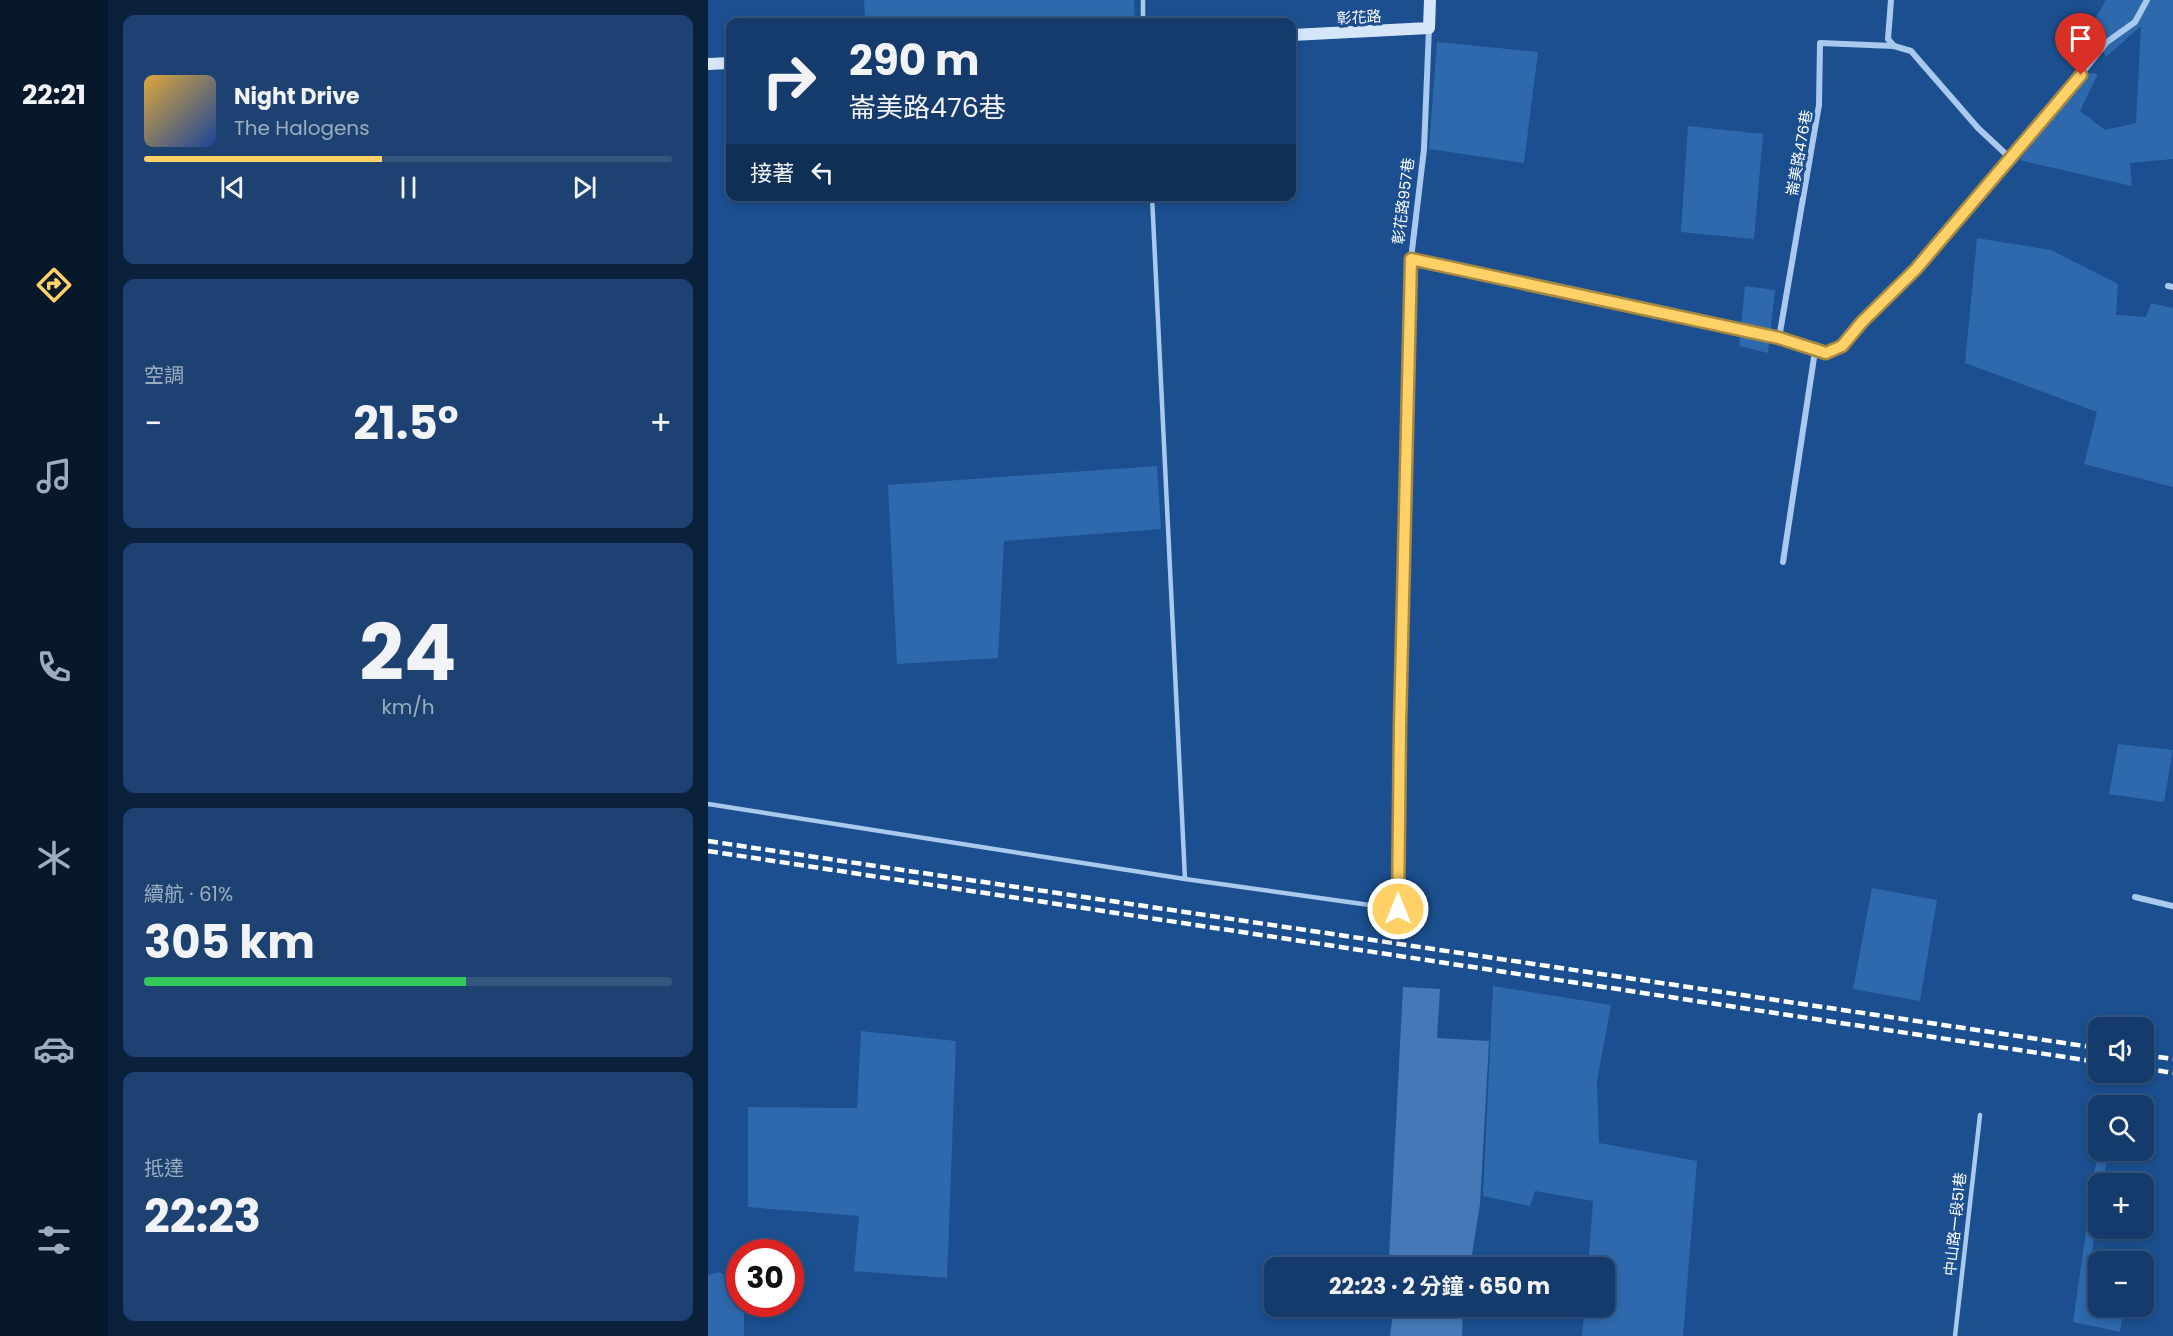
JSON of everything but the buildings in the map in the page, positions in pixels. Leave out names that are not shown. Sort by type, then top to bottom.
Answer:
[{"type":"street","name":"彰花路957巷","points":[[1398,909],[1411,259],[1424,149],[1430,0]]},
{"type":"street","points":[[1891,0],[1888,39],[1894,46]]},
{"type":"street","points":[[1411,259],[1779,338],[1826,353],[1842,346],[1862,322],[1916,269],[2107,42],[2135,22],[2147,0]]},
{"type":"street","name":"彰花路","points":[[1296,35],[1429,28]]},
{"type":"street","name":"崙美路476巷","points":[[1779,338],[1820,105],[1820,43],[1894,46],[1911,51],[1978,128],[2009,157]]},
{"type":"street","points":[[708,64],[726,63]]},
{"type":"street","points":[[1783,562],[1815,351]]},
{"type":"street","points":[[2136,897],[2173,906]]},
{"type":"lane","points":[[1143,0],[1143,18]]},
{"type":"lane","points":[[1152,201],[1185,879]]},
{"type":"lane","points":[[708,804],[1185,879],[1398,909]]},
{"type":"lane","name":"中山路一段51巷","points":[[1955,1336],[1980,1115]]},
{"type":"shaded area","points":[[864,0],[1134,0],[1135,18],[865,18]]},
{"type":"shaded area","points":[[2106,0],[2173,0],[2173,159],[2130,163],[2132,186],[2019,160],[2089,73],[2098,74],[2080,111],[2105,130],[2136,123],[2141,26],[2106,57],[2090,28]]},
{"type":"shaded area","points":[[1437,42],[1538,52],[1524,163],[1429,149]]},
{"type":"shaded area","points":[[1688,126],[1763,134],[1754,239],[1681,232]]},
{"type":"shaded area","points":[[1977,238],[2051,250],[2118,284],[2116,315],[2146,317],[2151,303],[2173,308],[2173,487],[2084,464],[2097,412],[1965,363]]},
{"type":"shaded area","points":[[1745,286],[1775,290],[1768,353],[1739,346]]},
{"type":"shaded area","points":[[1157,466],[1161,529],[1004,541],[998,658],[897,664],[888,485]]},
{"type":"shaded area","points":[[2118,744],[2173,750],[2164,802],[2109,794]]},
{"type":"shaded area","points":[[1872,888],[1937,900],[1920,1001],[1853,989]]},
{"type":"shaded area","points":[[1493,986],[1611,1005],[1597,1081],[1599,1143],[1697,1161],[1683,1336],[1582,1336],[1584,1317],[1615,1317],[1615,1257],[1589,1257],[1593,1201],[1535,1191],[1530,1206],[1483,1196]]},
{"type":"shaded area","points":[[861,1031],[956,1041],[947,1278],[854,1271],[859,1216],[748,1207],[748,1107],[857,1108]]},
{"type":"shaded area","points":[[2096,1161],[2106,1161],[2105,1173],[2094,1173]]},
{"type":"shaded area","points":[[2088,1218],[2088,1239],[2094,1239],[2092,1251],[2088,1251],[2088,1317],[2122,1317],[2120,1332],[2073,1322]]},
{"type":"shaded area","points":[[719,1272],[726,1276],[726,1317],[744,1317],[744,1336],[708,1336],[708,1275]]},
{"type":"railway","points":[[708,841],[2088,1047]]},
{"type":"railway","points":[[708,851],[2088,1060]]},
{"type":"railway","points":[[2154,1056],[2173,1059]]},
{"type":"railway","points":[[2154,1070],[2173,1073]]},
{"type":"route","points":[[1398,909],[1411,259],[1779,338],[1826,353],[1842,346],[1851,338],[1862,322],[1916,269],[2081,75]]}]
